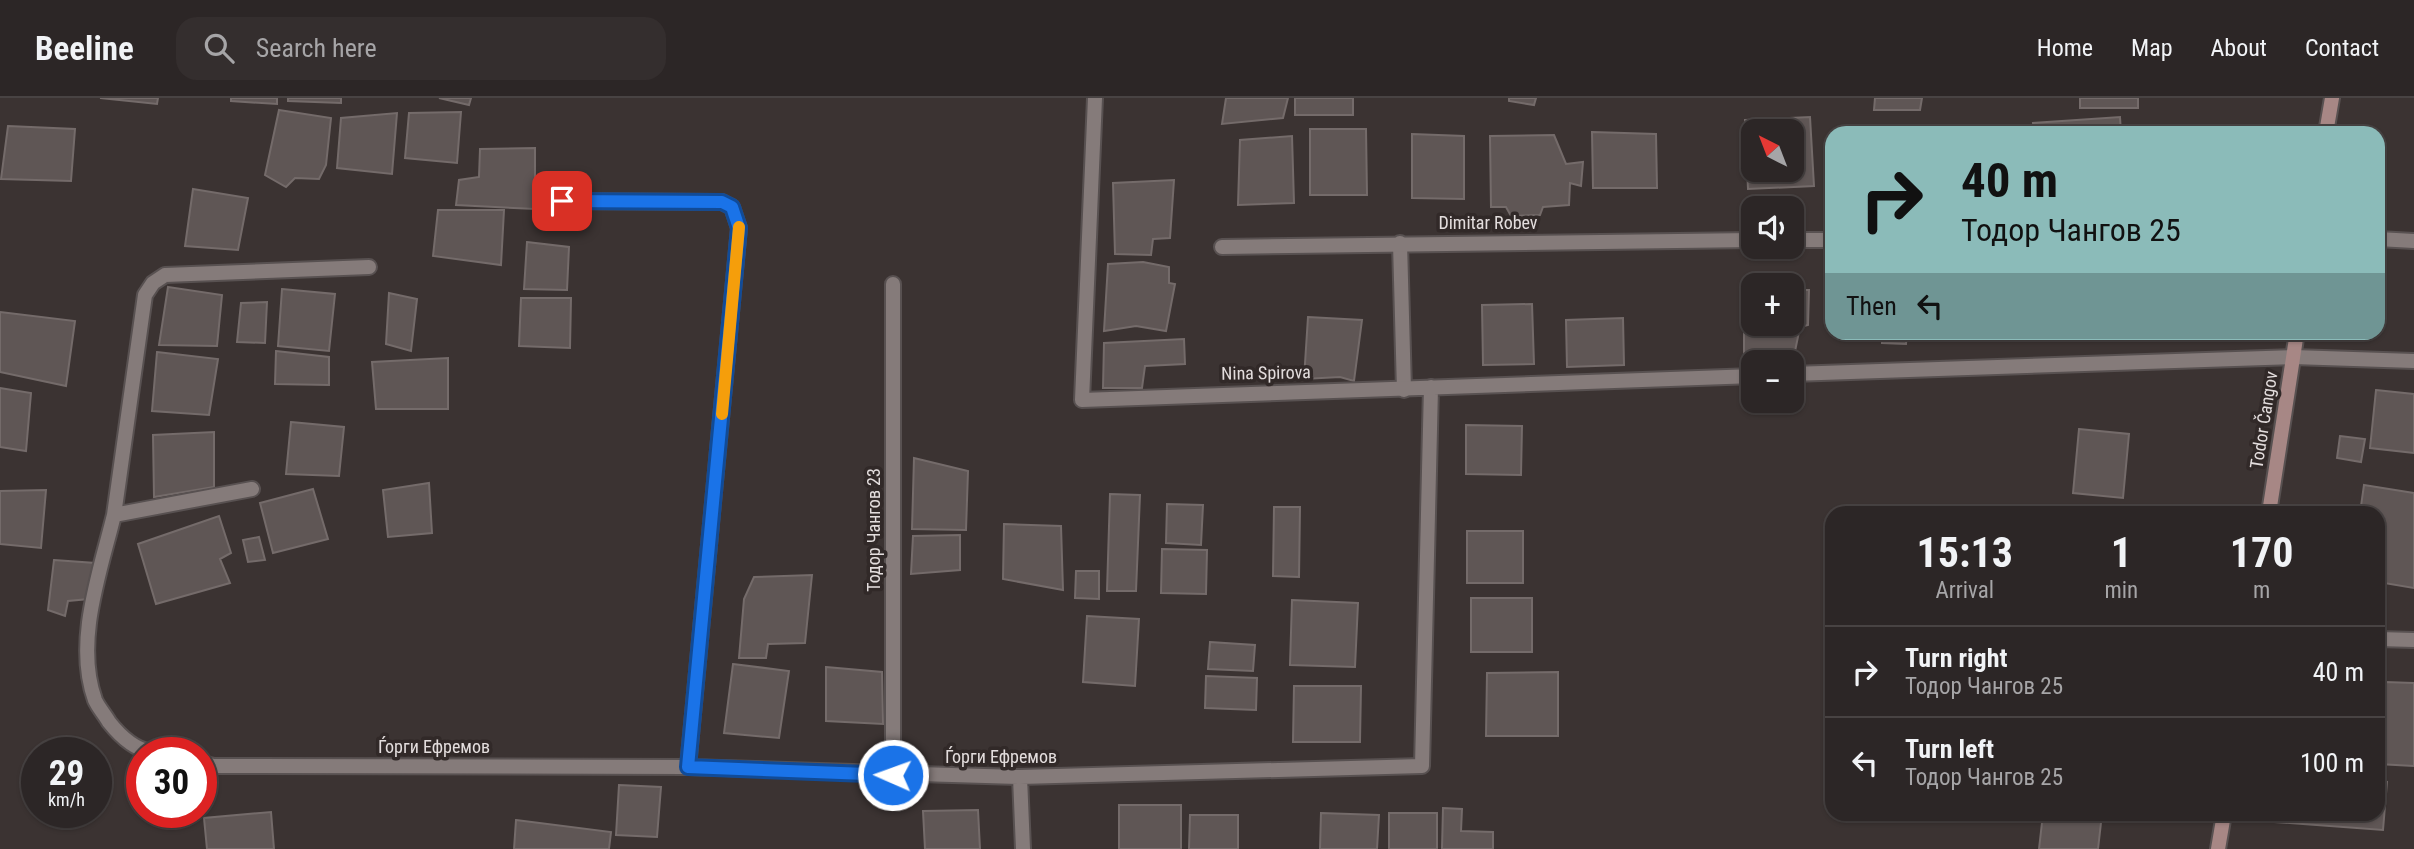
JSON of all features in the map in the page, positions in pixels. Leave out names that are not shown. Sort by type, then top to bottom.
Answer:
[{"type":"street","name":"Nina Spirova","points":[[1095,98],[1082,400],[1741,376]]},
{"type":"street","points":[[2327,126],[2332,98]]},
{"type":"street","points":[[562,201],[722,202],[732,207],[739,228],[688,767]]},
{"type":"street","points":[[2385,239],[2414,241]]},
{"type":"street","name":"Dimitar Robev","points":[[1222,247],[1741,240]]},
{"type":"street","points":[[1804,240],[1825,240]]},
{"type":"street","points":[[1400,243],[1404,390]]},
{"type":"street","points":[[126,740],[95,701],[90,677],[89,627],[114,515],[145,295],[153,283],[165,275],[369,267]]},
{"type":"street","name":"Тодор Чангов 23","points":[[893,775],[894,284]]},
{"type":"street","name":"Todor Čangov","points":[[2270,506],[2296,340]]},
{"type":"street","points":[[1804,374],[2293,357],[2414,361]]},
{"type":"street","name":"Ѓорги Ефремов","points":[[217,766],[688,767],[1020,777],[1422,766],[1431,387]]},
{"type":"street","points":[[114,515],[252,489]]},
{"type":"street","points":[[2385,639],[2414,640]]},
{"type":"street","points":[[1020,777],[1023,849]]},
{"type":"street","points":[[2218,849],[2223,821]]},
{"type":"building","points":[[100,98],[158,98],[157,104]]},
{"type":"building","points":[[231,98],[277,98],[277,104],[231,101]]},
{"type":"building","points":[[288,98],[341,98],[341,103],[288,101]]},
{"type":"building","points":[[439,98],[471,98],[469,105]]},
{"type":"building","points":[[1226,98],[1288,98],[1283,118],[1222,124]]},
{"type":"building","points":[[1295,98],[1353,98],[1353,115],[1295,115]]},
{"type":"building","points":[[1509,98],[1536,98],[1534,105],[1509,101]]},
{"type":"building","points":[[1875,98],[1922,98],[1920,110],[1874,110]]},
{"type":"building","points":[[2080,98],[2138,98],[2138,108],[2080,108]]},
{"type":"building","points":[[279,110],[331,118],[326,165],[319,179],[295,178],[286,187],[265,175]]},
{"type":"building","points":[[461,112],[457,163],[405,158],[409,113]]},
{"type":"building","points":[[397,113],[392,174],[337,168],[341,118]]},
{"type":"building","points":[[1810,117],[1814,186],[1748,189],[1748,182],[1804,182],[1804,119],[1767,119]]},
{"type":"building","points":[[2120,117],[2121,126],[2033,126],[2033,123]]},
{"type":"building","points":[[8,126],[75,129],[71,181],[1,179]]},
{"type":"building","points":[[1310,129],[1366,129],[1367,195],[1310,195]]},
{"type":"building","points":[[1592,132],[1656,134],[1657,188],[1593,188]]},
{"type":"building","points":[[1412,134],[1464,136],[1464,199],[1412,198]]},
{"type":"building","points":[[1554,135],[1566,164],[1583,162],[1581,186],[1570,183],[1569,205],[1543,207],[1540,215],[1511,216],[1506,207],[1491,207],[1490,136]]},
{"type":"building","points":[[1292,136],[1294,203],[1238,205],[1240,140]]},
{"type":"building","points":[[535,148],[535,209],[456,205],[459,180],[479,177],[480,149]]},
{"type":"building","points":[[1174,180],[1170,238],[1153,239],[1151,255],[1115,254],[1113,183]]},
{"type":"building","points":[[193,189],[248,198],[238,250],[185,246]]},
{"type":"building","points":[[438,210],[504,210],[501,265],[433,256]]},
{"type":"building","points":[[527,242],[569,247],[567,290],[524,289]]},
{"type":"building","points":[[1143,262],[1169,267],[1169,283],[1175,284],[1166,331],[1136,326],[1104,331],[1108,264]]},
{"type":"building","points":[[168,287],[222,295],[217,346],[159,345]]},
{"type":"building","points":[[282,289],[335,294],[329,351],[278,346]]},
{"type":"building","points":[[1804,290],[1809,290],[1808,325],[1804,326]]},
{"type":"building","points":[[389,293],[417,299],[411,351],[386,344]]},
{"type":"building","points":[[521,298],[571,298],[570,348],[519,346]]},
{"type":"building","points":[[267,302],[265,343],[237,342],[241,303]]},
{"type":"building","points":[[1532,304],[1534,364],[1483,365],[1482,305]]},
{"type":"building","points":[[0,312],[75,321],[66,386],[0,372]]},
{"type":"building","points":[[1308,317],[1362,320],[1354,381],[1340,377],[1304,379]]},
{"type":"building","points":[[1623,318],[1624,365],[1567,367],[1566,320]]},
{"type":"building","points":[[1744,336],[1798,336],[1795,350],[1744,350]]},
{"type":"building","points":[[1184,339],[1185,364],[1145,366],[1142,388],[1103,388],[1104,343]]},
{"type":"building","points":[[1882,340],[1906,340],[1906,344],[1882,343]]},
{"type":"building","points":[[2035,340],[2103,340],[2103,341]]},
{"type":"building","points":[[276,351],[329,357],[329,385],[275,384]]},
{"type":"building","points":[[157,352],[218,359],[209,415],[152,411]]},
{"type":"building","points":[[448,358],[448,409],[376,409],[372,362]]},
{"type":"building","points":[[0,388],[31,393],[26,451],[0,447]]},
{"type":"building","points":[[2376,390],[2414,394],[2414,453],[2370,448]]},
{"type":"building","points":[[291,422],[344,427],[339,476],[286,474]]},
{"type":"building","points":[[1466,425],[1522,426],[1521,475],[1466,474]]},
{"type":"building","points":[[2079,429],[2129,434],[2123,498],[2073,493]]},
{"type":"building","points":[[214,432],[214,487],[154,497],[153,435]]},
{"type":"building","points":[[2340,436],[2365,439],[2361,462],[2337,458]]},
{"type":"building","points":[[914,458],[968,471],[966,530],[912,529]]},
{"type":"building","points":[[429,483],[432,533],[388,537],[383,490]]},
{"type":"building","points":[[2364,485],[2414,493],[2414,588],[2385,583],[2385,506],[2361,506]]},
{"type":"building","points":[[313,489],[328,539],[273,553],[260,503]]},
{"type":"building","points":[[46,490],[41,548],[0,544],[0,491]]},
{"type":"building","points":[[1110,494],[1140,495],[1136,591],[1107,591]]},
{"type":"building","points":[[1167,504],[1203,505],[1201,545],[1166,543]]},
{"type":"building","points":[[1274,507],[1300,507],[1299,577],[1273,576]]},
{"type":"building","points":[[219,516],[231,553],[220,559],[230,583],[156,604],[138,544]]},
{"type":"building","points":[[1004,524],[1061,526],[1063,590],[1003,579]]},
{"type":"building","points":[[1467,531],[1523,531],[1523,583],[1467,583]]},
{"type":"building","points":[[960,535],[960,570],[911,574],[913,536]]},
{"type":"building","points":[[259,537],[265,560],[248,562],[243,540]]},
{"type":"building","points":[[1162,549],[1207,550],[1206,594],[1161,593]]},
{"type":"building","points":[[54,560],[95,563],[89,599],[68,601],[65,616],[48,610]]},
{"type":"building","points":[[1076,571],[1099,571],[1099,599],[1075,598]]},
{"type":"building","points":[[812,575],[805,643],[768,644],[766,658],[739,658],[744,599],[754,577]]},
{"type":"building","points":[[1471,598],[1532,598],[1532,652],[1471,652]]},
{"type":"building","points":[[1292,600],[1358,603],[1355,667],[1290,665]]},
{"type":"building","points":[[1087,616],[1139,619],[1135,686],[1083,682]]},
{"type":"building","points":[[1210,642],[1255,645],[1253,671],[1208,669]]},
{"type":"building","points":[[733,664],[789,671],[779,738],[724,733]]},
{"type":"building","points":[[826,667],[882,672],[883,724],[826,721]]},
{"type":"building","points":[[1558,672],[1558,736],[1486,736],[1487,673]]},
{"type":"building","points":[[1206,676],[1257,678],[1256,710],[1205,708]]},
{"type":"building","points":[[2385,682],[2414,683],[2414,766],[2385,764]]},
{"type":"building","points":[[1294,686],[1361,686],[1360,742],[1293,742]]},
{"type":"building","points":[[619,785],[661,787],[657,837],[616,835]]},
{"type":"building","points":[[1119,805],[1181,805],[1181,849],[1119,849]]},
{"type":"building","points":[[1443,808],[1462,809],[1461,831],[1493,832],[1493,849],[1442,849]]},
{"type":"building","points":[[978,810],[980,849],[925,849],[923,811]]},
{"type":"building","points":[[271,812],[274,849],[207,849],[205,828],[217,828],[217,817]]},
{"type":"building","points":[[1321,813],[1379,815],[1377,849],[1320,849]]},
{"type":"building","points":[[1389,813],[1437,813],[1437,849],[1389,849]]},
{"type":"building","points":[[1190,815],[1238,815],[1238,849],[1189,849]]},
{"type":"building","points":[[516,820],[611,832],[609,849],[514,849]]},
{"type":"building","points":[[2042,821],[2101,821],[2098,849],[2039,849]]},
{"type":"building","points":[[2275,821],[2384,821],[2383,830]]},
{"type":"slow traffic","points":[[722,414],[739,227]]},
{"type":"route","points":[[562,201],[722,202],[732,207],[739,228],[688,767],[893,775]]}]
